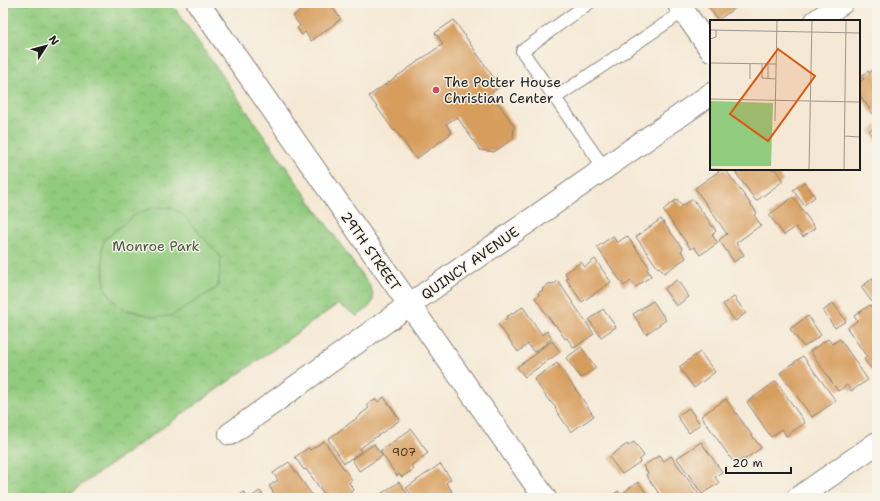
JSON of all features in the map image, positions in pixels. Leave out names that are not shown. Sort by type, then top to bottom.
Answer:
[{"type":"street","name":"29TH STREET","points":[[198,3],[545,498]]},
{"type":"street","points":[[817,20],[842,3]]},
{"type":"street","points":[[681,7],[710,49]]},
{"type":"street","name":"QUINCY AVENUE","points":[[230,434],[409,305],[710,95]]},
{"type":"street","points":[[798,498],[877,443]]},
{"type":"lane","points":[[589,3],[522,51],[605,169]]},
{"type":"lane","points":[[555,98],[681,7]]},
{"type":"green space","name":"Monroe Park","points":[[3,3],[171,3],[371,288],[373,293],[371,305],[357,316],[338,304],[63,498],[3,498]]},
{"type":"green space","points":[[155,207],[172,208],[181,213],[221,257],[218,287],[171,316],[155,317],[123,309],[114,302],[105,287],[102,249],[104,240],[136,214]]},
{"type":"building","points":[[311,3],[329,3],[341,19],[311,41],[305,32],[302,35],[297,28],[300,26],[293,16]]},
{"type":"building","points":[[706,3],[738,3],[739,5],[718,20]]},
{"type":"building","name":"The Potter House Christian Center","points":[[454,20],[500,87],[491,93],[514,126],[513,139],[494,152],[480,150],[457,117],[446,124],[452,133],[416,159],[369,96],[443,44],[435,33]]},
{"type":"building","points":[[874,69],[876,71],[877,70],[877,111],[873,114],[860,95],[860,82],[864,79],[861,76],[868,71],[869,73]]},
{"type":"building","points":[[877,125],[877,143],[869,131]]},
{"type":"building","points":[[721,170],[726,170],[757,213],[754,215],[761,225],[736,243],[744,255],[734,262],[719,240],[727,234],[695,188]]},
{"type":"building","points":[[734,170],[776,170],[783,181],[756,201]]},
{"type":"building","points":[[804,182],[815,197],[804,205],[793,190]]},
{"type":"building","points":[[793,197],[815,228],[803,237],[796,227],[784,235],[769,215]]},
{"type":"building","points":[[677,199],[682,206],[693,199],[716,231],[712,235],[718,243],[700,255],[694,247],[691,249],[663,210]]},
{"type":"building","points":[[661,219],[683,249],[681,251],[686,258],[664,273],[659,267],[658,268],[636,237]]},
{"type":"building","points":[[613,236],[617,243],[627,236],[649,267],[647,269],[651,276],[636,287],[631,281],[624,286],[597,247]]},
{"type":"building","points":[[595,259],[611,282],[582,302],[566,279],[568,278],[565,273],[581,262],[585,267]]},
{"type":"building","points":[[872,279],[877,285],[877,299],[872,302],[861,287]]},
{"type":"building","points":[[677,280],[689,297],[676,306],[664,289]]},
{"type":"building","points":[[558,281],[594,334],[574,348],[567,338],[565,339],[555,324],[554,325],[535,298],[539,295],[538,293],[543,290],[542,289],[550,283],[554,284]]},
{"type":"building","points":[[734,297],[746,313],[735,321],[723,304]]},
{"type":"building","points":[[653,301],[666,320],[646,334],[633,314]]},
{"type":"building","points":[[833,303],[846,321],[835,328],[823,311]]},
{"type":"building","points":[[870,305],[877,315],[877,373],[875,374],[864,359],[867,357],[847,328],[857,321],[854,316]]},
{"type":"building","points":[[523,307],[542,335],[547,331],[552,338],[547,342],[548,343],[534,352],[528,344],[518,352],[498,324],[507,318],[506,317]]},
{"type":"building","points":[[603,309],[616,327],[601,337],[589,320]]},
{"type":"building","points":[[808,316],[821,335],[804,347],[790,329]]},
{"type":"building","points":[[828,339],[832,344],[840,339],[868,380],[851,391],[847,385],[838,391],[810,351]]},
{"type":"building","points":[[552,341],[560,352],[525,377],[517,367]]},
{"type":"building","points":[[581,347],[596,368],[581,378],[566,358]]},
{"type":"building","points":[[700,352],[715,372],[694,388],[679,367]]},
{"type":"building","points":[[803,356],[836,401],[812,417],[780,373]]},
{"type":"building","points":[[557,363],[594,416],[571,432],[555,409],[556,408],[534,379]]},
{"type":"building","points":[[776,381],[805,423],[786,436],[782,429],[771,437],[747,402]]},
{"type":"building","points":[[384,397],[400,420],[359,449],[361,452],[344,463],[328,439],[361,415],[369,408],[367,405],[376,399],[378,402]]},
{"type":"building","points":[[726,399],[761,448],[744,460],[743,459],[735,464],[701,416]]},
{"type":"building","points":[[689,408],[700,424],[689,433],[677,416]]},
{"type":"building","points":[[411,429],[428,453],[411,466],[414,469],[402,477],[399,474],[397,476],[380,451]]},
{"type":"building","points":[[324,441],[352,480],[349,483],[354,490],[344,498],[330,498],[329,496],[327,498],[306,469],[304,470],[295,457],[308,448],[310,450]]},
{"type":"building","points":[[634,442],[644,456],[639,460],[640,462],[622,474],[609,457],[627,444],[628,446]]},
{"type":"building","points":[[701,442],[722,472],[715,477],[719,483],[702,494],[677,458]]},
{"type":"building","points":[[374,444],[382,456],[359,471],[352,459]]},
{"type":"building","points":[[660,455],[664,461],[671,456],[700,496],[698,498],[662,498],[646,475],[648,473],[643,466]]},
{"type":"building","points":[[289,462],[314,498],[277,498],[269,486],[278,480],[273,473]]},
{"type":"building","points":[[440,464],[451,479],[446,483],[452,491],[443,498],[414,498],[406,488]]},
{"type":"building","points":[[399,482],[407,493],[399,498],[381,498],[379,495]]},
{"type":"building","points":[[638,482],[650,498],[613,498],[611,496],[618,491],[620,495]]},
{"type":"building","points":[[260,491],[265,498],[249,498]]},
{"type":"building","points":[[244,492],[248,498],[236,498]]},
{"type":"place","name":"The Potter House Christian Center","points":[[436,90]]}]
